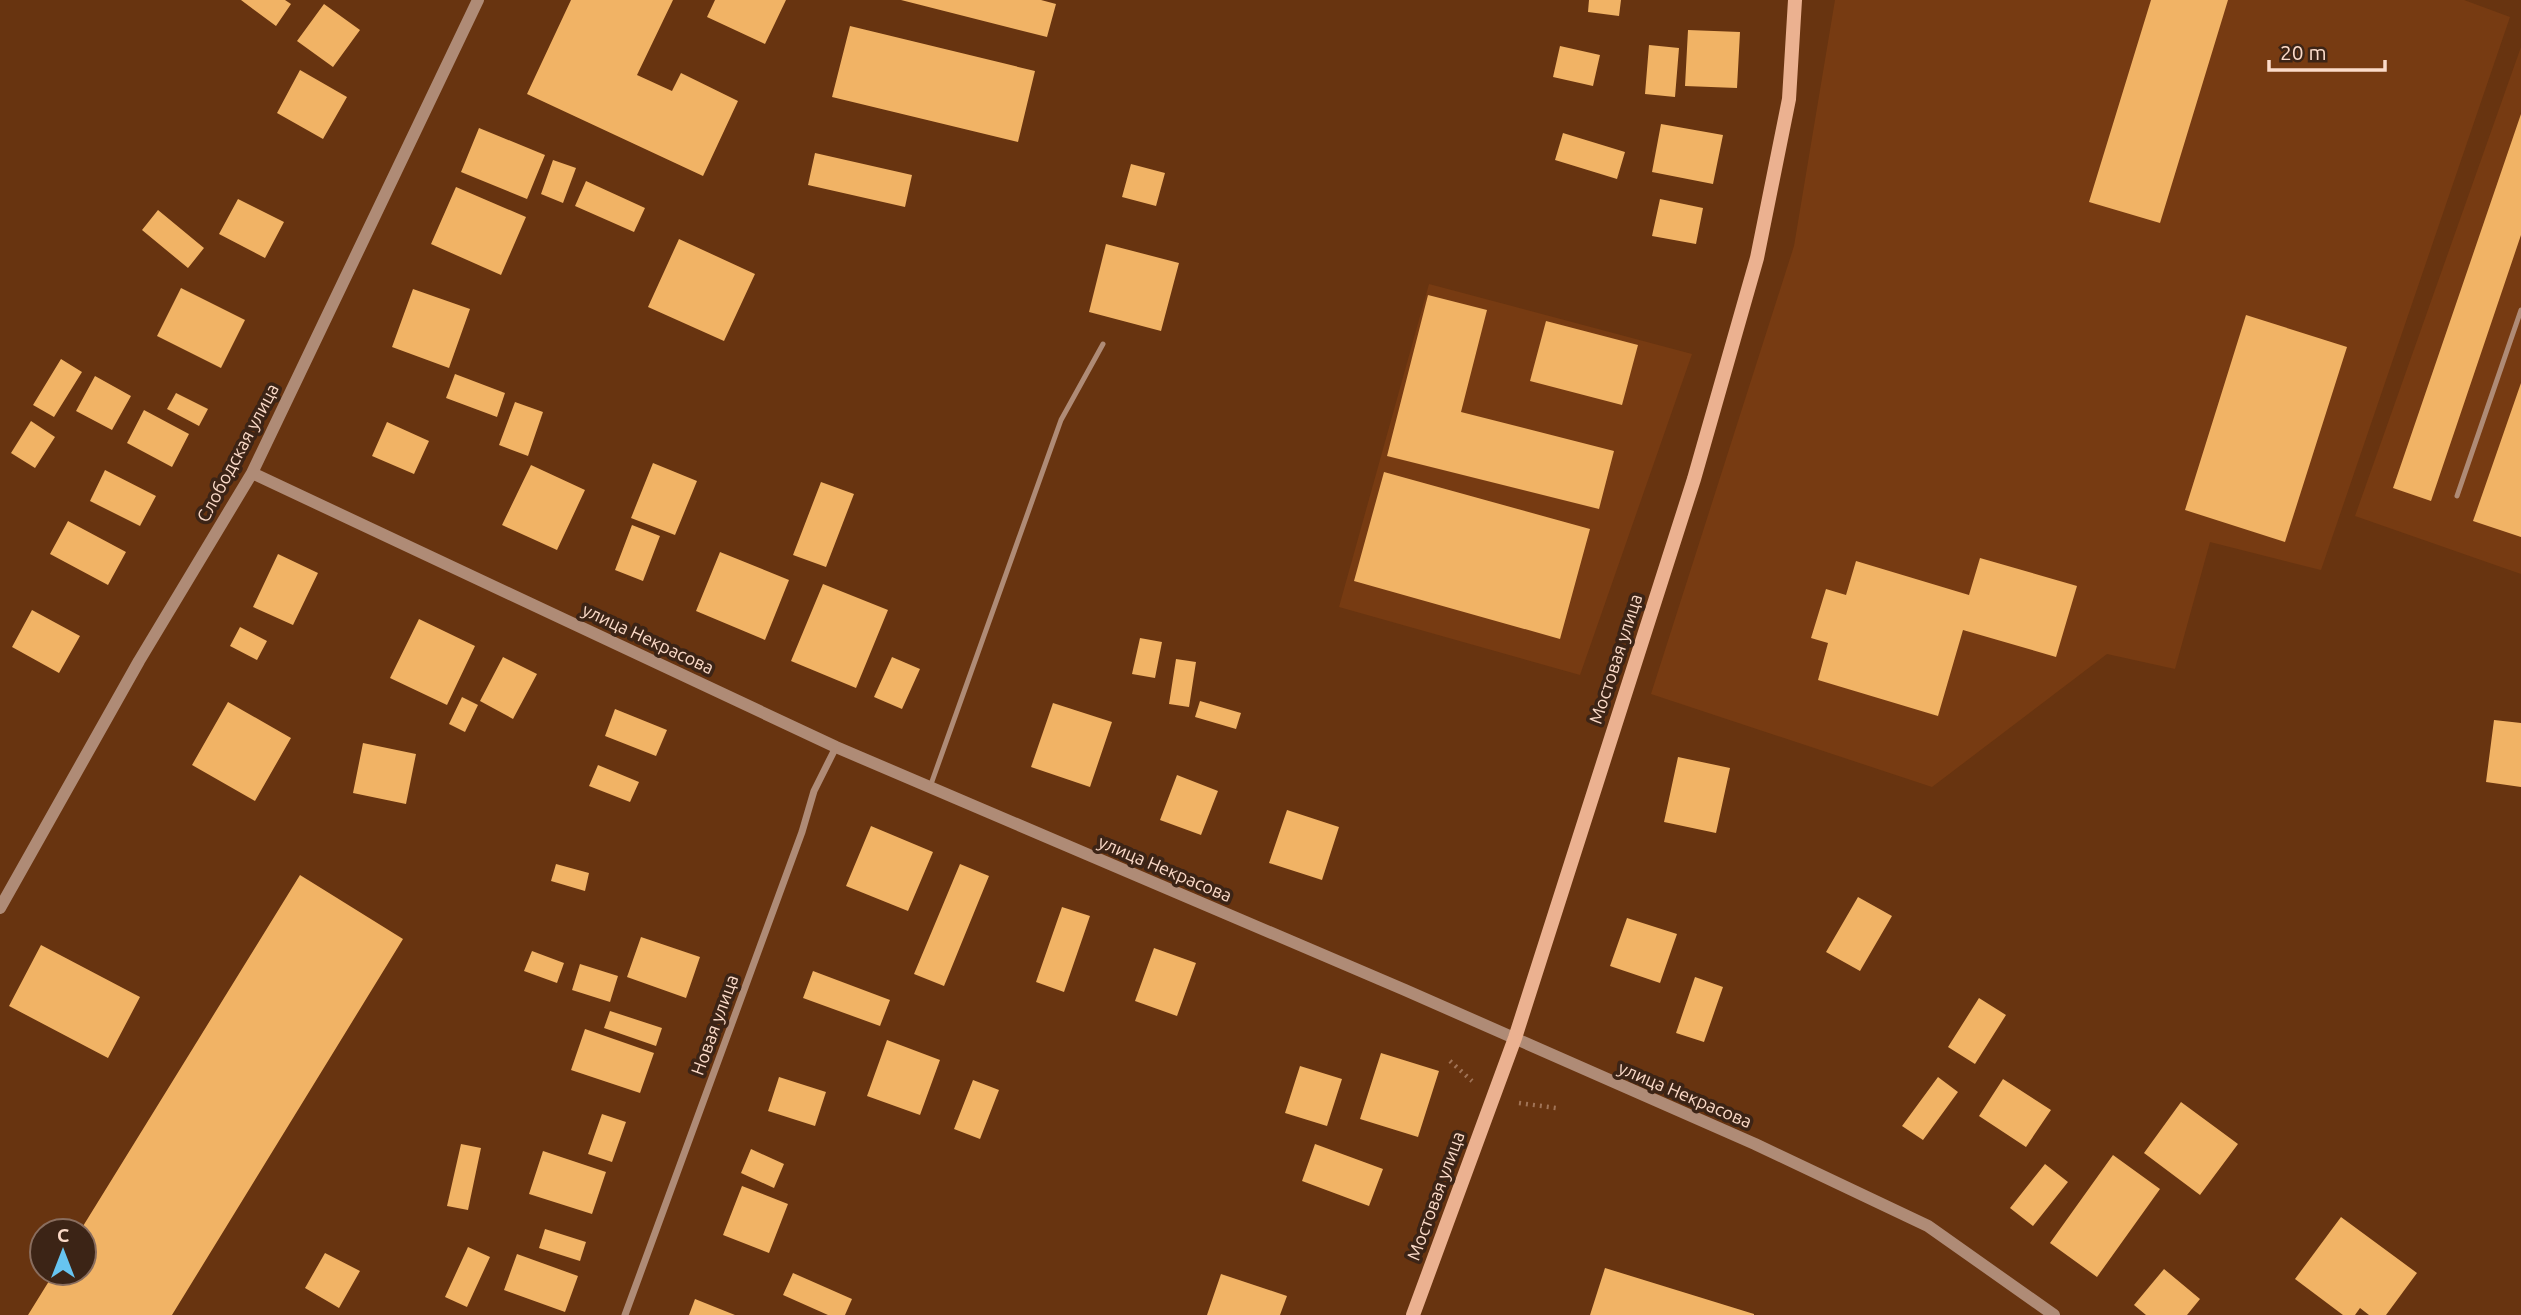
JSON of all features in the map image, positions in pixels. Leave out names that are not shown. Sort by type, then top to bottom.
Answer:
[{"type":"main road","name":"Мостовая улица","points":[[1413,1315],[1515,1038],[1694,480],[1757,258],[1789,99],[1795,0]]},
{"type":"street","name":"Слободская улица","points":[[0,907],[139,662],[252,473],[478,0]]},
{"type":"street","name":"улица Некрасова","points":[[252,473],[836,747],[1515,1038],[1755,1144],[1928,1226],[2050,1314]]},
{"type":"street","name":"Новая улица","points":[[625,1315],[802,832],[814,791],[836,747]]},
{"type":"lane","points":[[2457,496],[2521,310]]},
{"type":"lane","points":[[930,787],[1061,420],[1103,344]]},
{"type":"shaded area","points":[[1835,0],[2464,0],[2510,17],[2321,570],[2210,542],[2175,669],[2107,654],[1932,787],[1651,694],[1794,246]]},
{"type":"shaded area","points":[[2521,47],[2521,574],[2355,516]]},
{"type":"shaded area","points":[[1429,284],[1692,354],[1580,675],[1339,607]]},
{"type":"building","points":[[241,0],[285,0],[291,4],[276,26]]},
{"type":"building","points":[[571,0],[673,0],[637,75],[672,91],[681,73],[738,101],[703,176],[527,94]]},
{"type":"building","points":[[715,0],[786,0],[765,44],[707,17]]},
{"type":"building","points":[[901,0],[1041,0],[1056,4],[1047,37]]},
{"type":"building","points":[[1589,0],[1621,0],[1619,16],[1588,12]]},
{"type":"building","points":[[2151,0],[2228,0],[2160,223],[2089,202]]},
{"type":"building","points":[[324,4],[360,30],[333,67],[297,41]]},
{"type":"building","points":[[850,26],[1035,71],[1018,142],[832,97]]},
{"type":"building","points":[[1688,30],[1740,32],[1737,88],[1685,86]]},
{"type":"building","points":[[1649,45],[1679,48],[1675,97],[1645,94]]},
{"type":"building","points":[[1560,46],[1600,55],[1593,86],[1553,77]]},
{"type":"building","points":[[300,70],[347,97],[323,139],[277,113]]},
{"type":"building","points":[[2521,114],[2521,235],[2431,501],[2393,488]]},
{"type":"building","points":[[1661,124],[1723,135],[1713,184],[1652,172]]},
{"type":"building","points":[[479,128],[545,155],[527,199],[461,172]]},
{"type":"building","points":[[1563,133],[1625,152],[1617,179],[1555,160]]},
{"type":"building","points":[[815,153],[912,175],[905,207],[808,185]]},
{"type":"building","points":[[553,160],[576,168],[563,203],[541,194]]},
{"type":"building","points":[[1131,164],[1165,173],[1156,206],[1122,197]]},
{"type":"building","points":[[586,181],[645,208],[634,232],[575,206]]},
{"type":"building","points":[[456,187],[526,217],[501,275],[431,244]]},
{"type":"building","points":[[238,199],[284,222],[265,258],[219,234]]},
{"type":"building","points":[[1660,199],[1703,208],[1696,244],[1652,236]]},
{"type":"building","points":[[158,210],[204,248],[188,268],[142,230]]},
{"type":"building","points":[[679,239],[755,274],[724,341],[648,307]]},
{"type":"building","points":[[1106,244],[1179,263],[1161,331],[1089,312]]},
{"type":"building","points":[[181,288],[245,320],[221,368],[157,336]]},
{"type":"building","points":[[413,289],[470,309],[449,368],[392,347]]},
{"type":"building","points":[[1428,295],[1487,310],[1461,412],[1614,451],[1599,509],[1387,456]]},
{"type":"building","points":[[2246,315],[2347,347],[2285,542],[2185,510]]},
{"type":"building","points":[[1546,321],[1638,345],[1622,405],[1530,381]]},
{"type":"building","points":[[61,359],[82,372],[54,417],[33,405]]},
{"type":"building","points":[[455,374],[505,393],[497,417],[446,398]]},
{"type":"building","points":[[95,376],[131,396],[112,430],[76,411]]},
{"type":"building","points":[[2521,383],[2521,537],[2473,521]]},
{"type":"building","points":[[176,393],[208,409],[199,426],[167,409]]},
{"type":"building","points":[[515,402],[543,412],[528,456],[499,445]]},
{"type":"building","points":[[144,410],[189,434],[172,467],[127,443]]},
{"type":"building","points":[[31,421],[55,437],[35,468],[11,453]]},
{"type":"building","points":[[387,422],[429,441],[414,474],[372,456]]},
{"type":"building","points":[[653,463],[697,481],[675,535],[631,518]]},
{"type":"building","points":[[531,465],[585,490],[557,550],[502,525]]},
{"type":"building","points":[[105,470],[156,496],[140,526],[90,501]]},
{"type":"building","points":[[1384,472],[1590,529],[1560,639],[1354,581]]},
{"type":"building","points":[[821,482],[854,494],[826,567],[793,555]]},
{"type":"building","points":[[68,521],[126,552],[108,585],[50,554]]},
{"type":"building","points":[[632,525],[660,536],[643,581],[615,570]]},
{"type":"building","points":[[720,552],[789,580],[765,640],[696,611]]},
{"type":"building","points":[[278,554],[318,573],[293,625],[253,607]]},
{"type":"building","points":[[1980,558],[2077,586],[2056,657],[1963,630],[1938,716],[1818,680],[1828,643],[1811,638],[1826,589],[1846,595],[1856,561],[1969,595]]},
{"type":"building","points":[[823,584],[888,610],[856,688],[791,661]]},
{"type":"building","points":[[32,610],[80,636],[59,673],[12,647]]},
{"type":"building","points":[[419,619],[475,646],[447,705],[390,678]]},
{"type":"building","points":[[240,627],[267,641],[257,660],[230,646]]},
{"type":"building","points":[[1140,638],[1162,642],[1155,678],[1132,674]]},
{"type":"building","points":[[503,657],[537,674],[513,719],[480,701]]},
{"type":"building","points":[[892,657],[920,669],[902,709],[874,697]]},
{"type":"building","points":[[1176,659],[1196,662],[1189,707],[1169,704]]},
{"type":"building","points":[[462,697],[478,705],[465,732],[449,724]]},
{"type":"building","points":[[1200,701],[1241,713],[1236,729],[1195,717]]},
{"type":"building","points":[[228,702],[291,738],[255,801],[192,765]]},
{"type":"building","points":[[1053,703],[1112,722],[1090,787],[1031,767]]},
{"type":"building","points":[[615,709],[667,730],[656,756],[605,736]]},
{"type":"building","points":[[2494,720],[2521,723],[2521,787],[2486,782]]},
{"type":"building","points":[[363,743],[416,754],[406,804],[353,793]]},
{"type":"building","points":[[1678,757],[1730,768],[1716,833],[1664,822]]},
{"type":"building","points":[[598,765],[639,782],[630,802],[589,786]]},
{"type":"building","points":[[1177,775],[1218,791],[1201,835],[1160,820]]},
{"type":"building","points":[[1287,810],[1339,827],[1322,880],[1269,863]]},
{"type":"building","points":[[871,826],[933,852],[908,911],[846,886]]},
{"type":"building","points":[[556,864],[589,873],[585,891],[551,881]]},
{"type":"building","points":[[960,864],[989,876],[944,986],[914,974]]},
{"type":"building","points":[[300,875],[403,939],[172,1315],[28,1315],[45,1287],[98,1287],[98,1217],[89,1217]]},
{"type":"building","points":[[1858,897],[1892,916],[1860,971],[1826,952]]},
{"type":"building","points":[[1062,907],[1090,916],[1064,992],[1036,982]]},
{"type":"building","points":[[1627,918],[1677,934],[1660,983],[1610,966]]},
{"type":"building","points":[[641,937],[700,957],[686,998],[627,977]]},
{"type":"building","points":[[41,945],[140,997],[108,1058],[9,1006]]},
{"type":"building","points":[[1154,948],[1196,963],[1177,1016],[1135,1001]]},
{"type":"building","points":[[532,951],[564,963],[557,983],[524,971]]},
{"type":"building","points":[[580,964],[618,976],[610,1002],[572,990]]},
{"type":"building","points":[[813,971],[890,1000],[880,1026],[803,998]]},
{"type":"building","points":[[1695,977],[1723,987],[1704,1042],[1676,1033]]},
{"type":"building","points":[[1979,998],[2006,1015],[1975,1064],[1948,1047]]},
{"type":"building","points":[[610,1011],[662,1028],[656,1046],[604,1028]]},
{"type":"building","points":[[585,1029],[654,1053],[640,1093],[571,1070]]},
{"type":"building","points":[[887,1040],[940,1060],[920,1115],[867,1096]]},
{"type":"building","points":[[1381,1053],[1439,1071],[1418,1137],[1360,1119]]},
{"type":"building","points":[[1300,1066],[1342,1079],[1327,1126],[1285,1113]]},
{"type":"building","points":[[779,1077],[826,1092],[815,1126],[768,1111]]},
{"type":"building","points":[[1938,1077],[1958,1092],[1923,1140],[1902,1126]]},
{"type":"building","points":[[2003,1079],[2051,1110],[2026,1147],[1979,1116]]},
{"type":"building","points":[[973,1080],[999,1090],[980,1139],[954,1129]]},
{"type":"building","points":[[2181,1102],[2238,1144],[2200,1195],[2144,1153]]},
{"type":"building","points":[[602,1114],[626,1122],[612,1162],[588,1154]]},
{"type":"building","points":[[461,1144],[481,1148],[468,1210],[447,1206]]},
{"type":"building","points":[[1315,1144],[1383,1169],[1369,1206],[1302,1181]]},
{"type":"building","points":[[751,1149],[784,1164],[774,1188],[741,1173]]},
{"type":"building","points":[[543,1151],[606,1172],[592,1214],[529,1194]]},
{"type":"building","points":[[2113,1155],[2160,1189],[2097,1277],[2050,1243]]},
{"type":"building","points":[[2045,1164],[2068,1182],[2033,1226],[2010,1208]]},
{"type":"building","points":[[742,1186],[788,1204],[769,1253],[723,1235]]},
{"type":"building","points":[[2341,1217],[2417,1273],[2386,1315],[2369,1315],[2360,1308],[2355,1315],[2343,1315],[2295,1279]]},
{"type":"building","points":[[545,1229],[586,1242],[580,1261],[539,1248]]},
{"type":"building","points":[[468,1247],[490,1257],[467,1307],[445,1297]]},
{"type":"building","points":[[325,1253],[360,1271],[339,1308],[305,1288]]},
{"type":"building","points":[[517,1254],[578,1276],[565,1312],[504,1290]]},
{"type":"building","points":[[1605,1268],[1754,1314],[1754,1315],[1590,1315]]},
{"type":"building","points":[[2164,1269],[2200,1299],[2187,1315],[2146,1315],[2134,1305]]},
{"type":"building","points":[[793,1273],[852,1299],[845,1315],[828,1315],[783,1295]]},
{"type":"building","points":[[1221,1274],[1287,1296],[1280,1315],[1207,1315]]},
{"type":"building","points":[[695,1299],[735,1315],[689,1315]]}]
